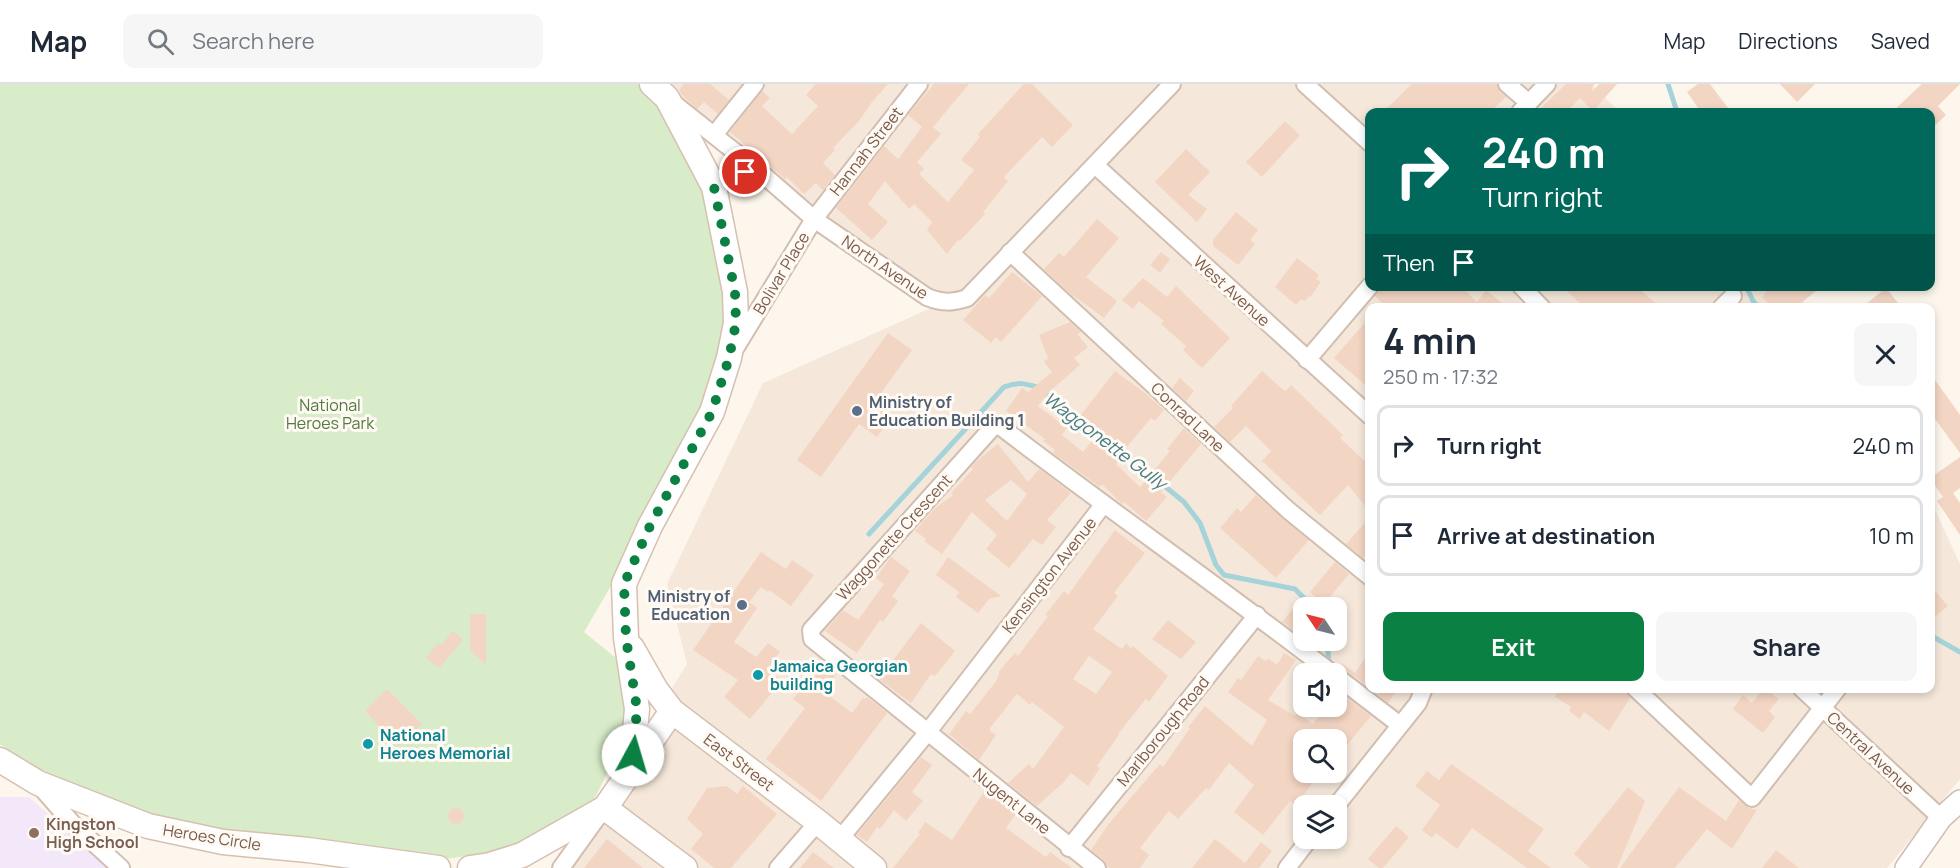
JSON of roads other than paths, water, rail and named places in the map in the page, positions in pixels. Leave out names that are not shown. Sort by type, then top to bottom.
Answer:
[{"type":"main road","points":[[625,777],[633,755],[636,719],[633,682],[626,643],[624,584],[650,526],[712,412],[729,358],[736,323],[735,292],[714,187],[660,91]]},
{"type":"main road","name":"East Street","points":[[626,643],[672,711],[818,822],[874,868]]},
{"type":"main road","points":[[470,868],[490,865],[522,855],[605,808],[672,711]]},
{"type":"main road","name":"Heroes Circle","points":[[0,760],[38,783],[148,826],[223,842],[298,848],[438,868]]},
{"type":"main road","points":[[605,808],[685,868]]},
{"type":"street","points":[[714,135],[755,84]]},
{"type":"street","name":"Hannah Street","points":[[814,219],[919,84]]},
{"type":"street","points":[[1305,84],[1365,138]]},
{"type":"street","points":[[1507,84],[1524,108],[1547,84]]},
{"type":"street","name":"North Avenue","points":[[660,91],[814,219],[927,297],[940,302],[954,302],[967,298],[1095,165],[1161,88]]},
{"type":"street","name":"West Avenue","points":[[1095,165],[1365,412]]},
{"type":"street","points":[[714,187],[733,176],[759,171]]},
{"type":"street","name":"Bolivar Place","points":[[729,358],[814,219]]},
{"type":"street","name":"Conrad Lane","points":[[1010,252],[1288,510],[1365,574]]},
{"type":"street","points":[[1307,360],[1366,291]]},
{"type":"street","points":[[1526,291],[1537,303]]},
{"type":"street","points":[[735,292],[749,299],[759,300],[768,294]]},
{"type":"street","name":"Waggonette Crescent","points":[[927,733],[812,639],[811,630],[992,428],[1001,427],[1103,505]]},
{"type":"street","name":"Kensington Avenue","points":[[839,840],[927,733],[1103,505],[1257,615],[1319,663]]},
{"type":"street","name":"Marlborough Road","points":[[1069,848],[1257,615]]},
{"type":"street","name":"Kensington Avenue","points":[[1347,684],[1400,725]]},
{"type":"street","points":[[1345,795],[1418,703],[1422,693]]},
{"type":"street","points":[[1640,693],[1752,798],[1834,693]]},
{"type":"street","name":"Central Avenue","points":[[1806,693],[1941,818]]},
{"type":"street","name":"Nugent Lane","points":[[927,733],[1097,868]]},
{"type":"street","points":[[38,783],[72,823],[121,868]]},
{"type":"street","points":[[1906,868],[1941,818],[1960,801]]},
{"type":"street","points":[[561,868],[605,808]]},
{"type":"street","points":[[778,868],[818,822]]},
{"type":"street","points":[[1287,868],[1302,849]]},
{"type":"waterway","points":[[1668,84],[1676,108]]},
{"type":"waterway","points":[[1748,291],[1755,303]]},
{"type":"waterway","name":"Waggonette Gully","points":[[869,534],[1004,387],[1013,384],[1037,387],[1103,437]]},
{"type":"waterway","name":"Waggonette Gully","points":[[1117,448],[1154,478]]},
{"type":"waterway","name":"Waggonette Gully","points":[[1162,484],[1184,502],[1200,523],[1216,565],[1224,575],[1295,589],[1303,597]]},
{"type":"waterway","points":[[1935,638],[1960,652]]},
{"type":"waterway","name":"Waggonette Gully","points":[[1328,651],[1329,663]]},
{"type":"place","name":"Ministry of Education Building 1","points":[[857,411]]},
{"type":"place","name":"Ministry of Education","points":[[742,605]]},
{"type":"place","name":"Jamaica Georgian building","points":[[758,675]]},
{"type":"place","name":"National Heroes Memorial","points":[[368,744]]},
{"type":"place","name":"Kingston High School","points":[[34,833]]},
{"type":"park label","name":"National Heroes Park","points":[[330,414]]}]
